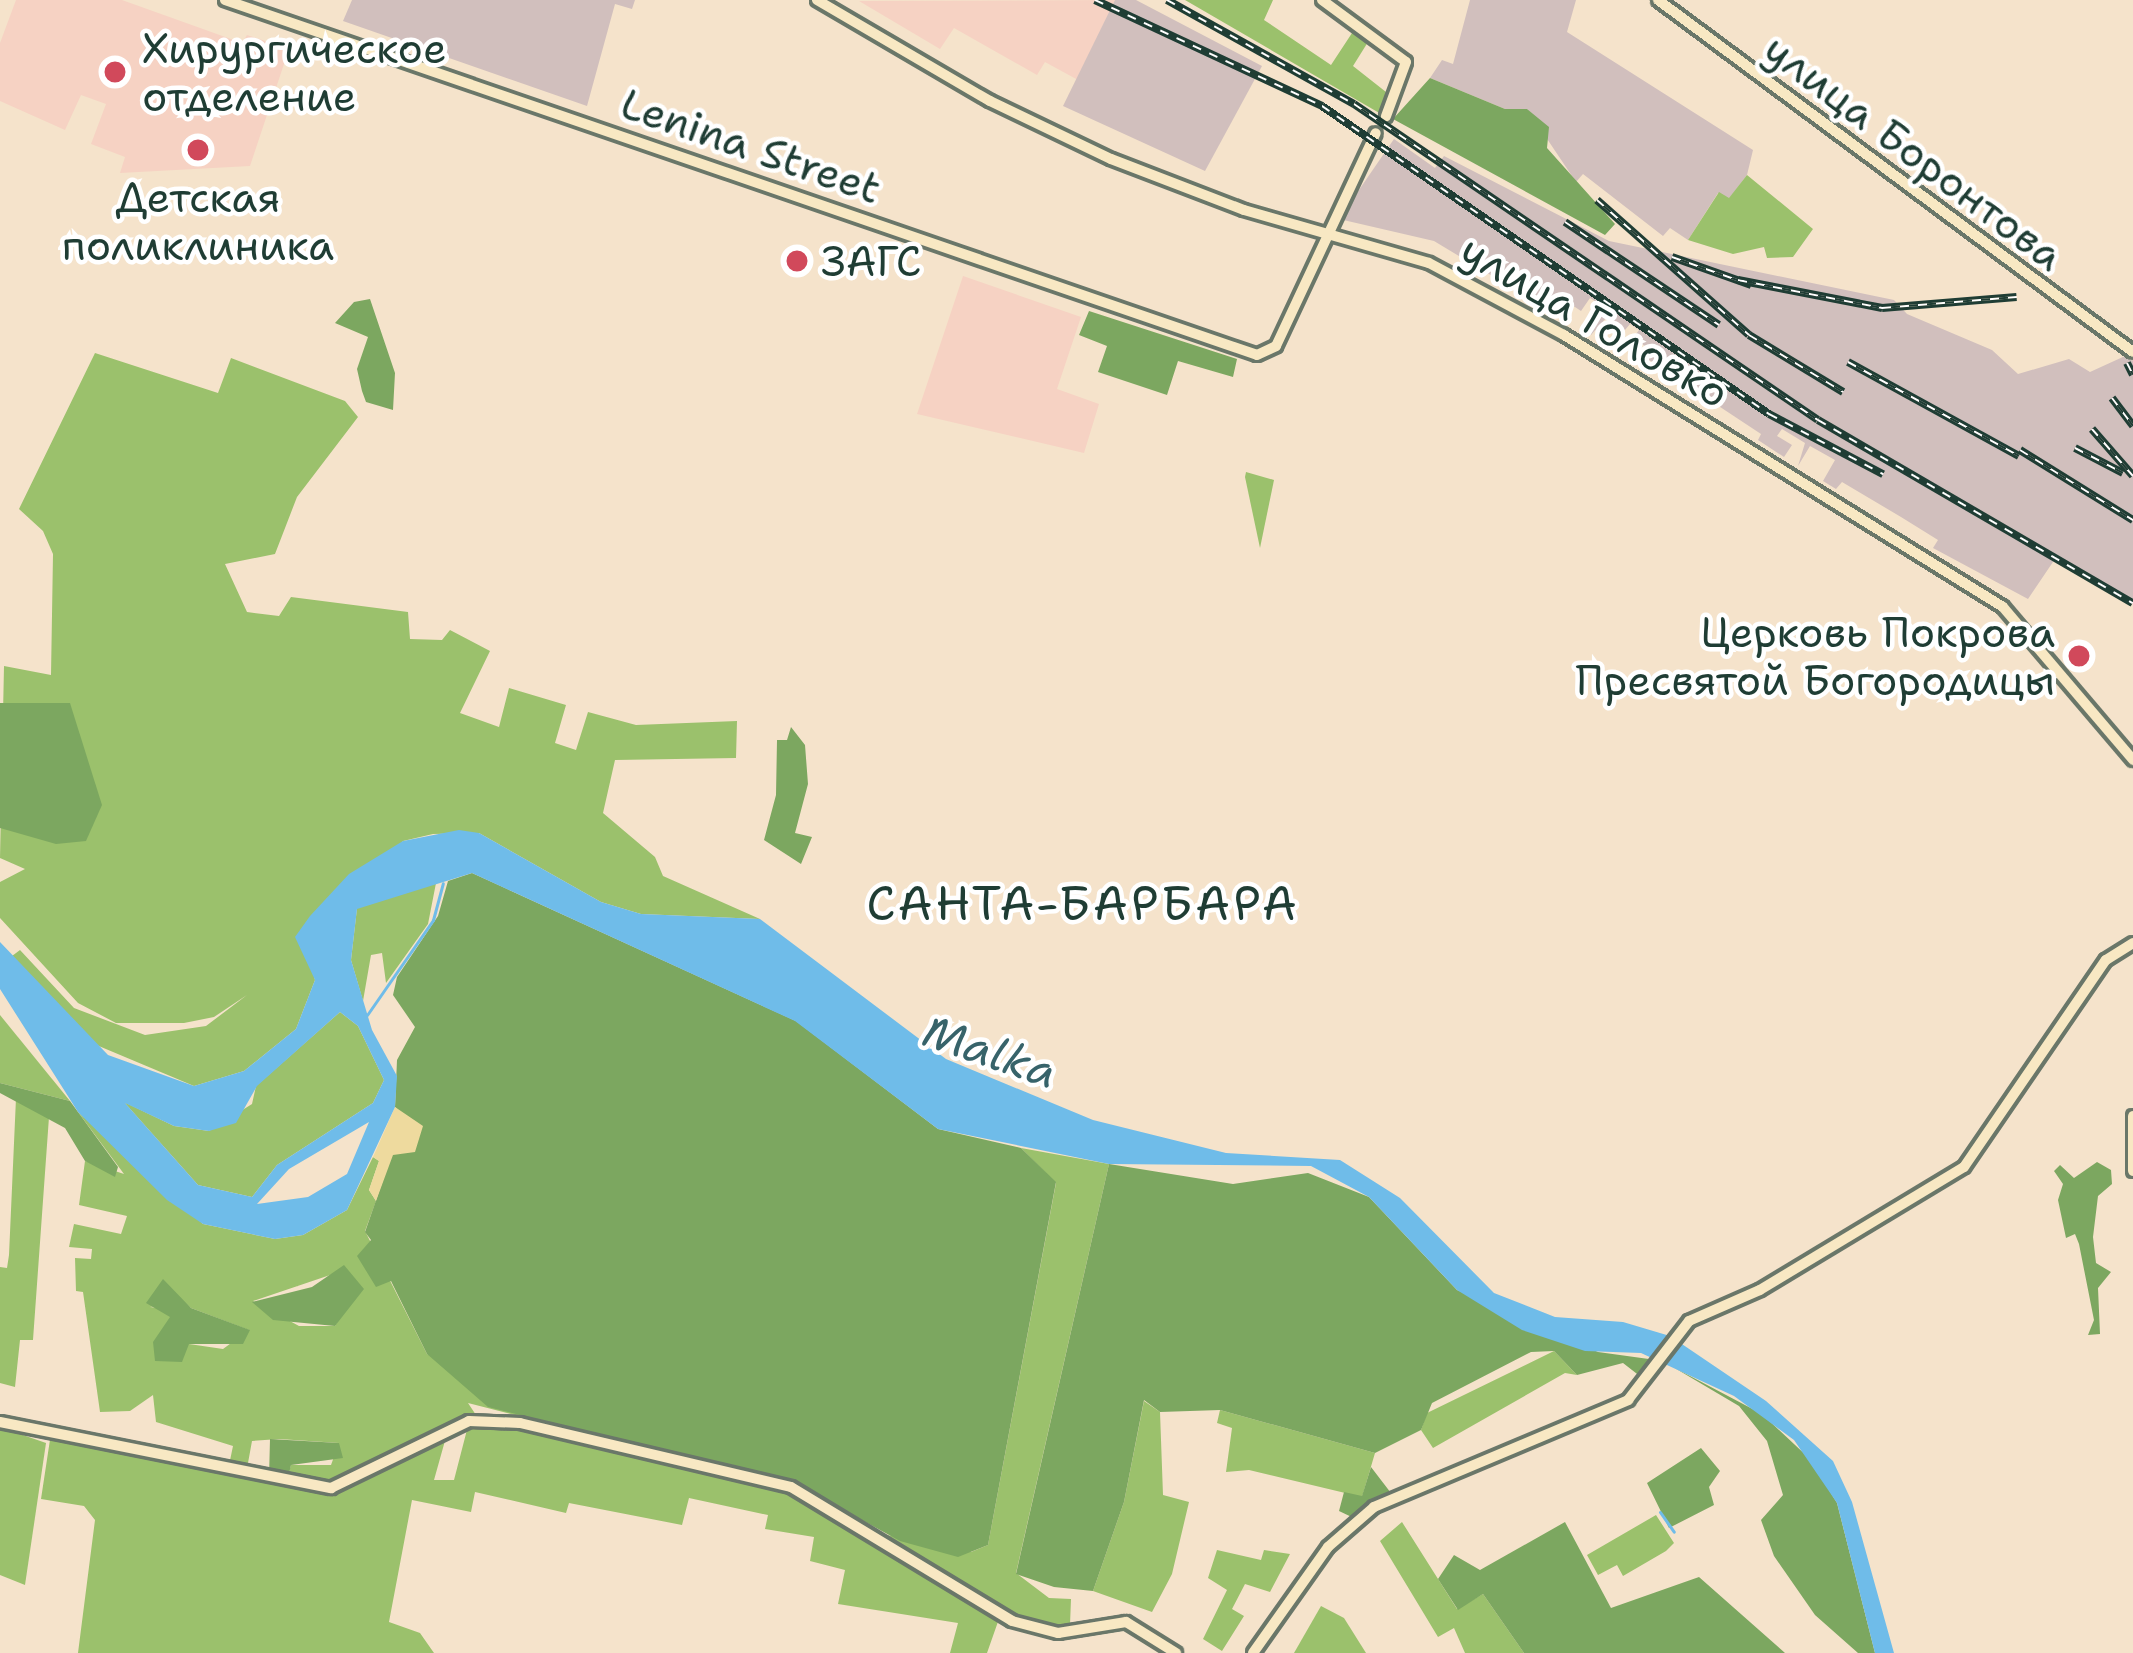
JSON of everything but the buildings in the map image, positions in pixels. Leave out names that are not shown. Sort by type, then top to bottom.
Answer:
[{"type":"street","name":"Lenina Street","points":[[225,0],[1257,355],[1276,346],[1324,236]]},
{"type":"street","name":"улица Головко","points":[[817,0],[990,101],[1111,159],[1324,236],[1465,279],[2003,607],[2133,760]]},
{"type":"street","points":[[1322,0],[1406,62],[1386,116]]},
{"type":"street","name":"улица Боронтова","points":[[1658,0],[2133,352]]},
{"type":"street","points":[[1324,236],[1376,133]]},
{"type":"street","points":[[1253,1653],[1328,1546],[1374,1507],[1628,1400],[1684,1325],[1760,1290],[1964,1167],[2106,960],[2133,944]]},
{"type":"street","points":[[2133,1116],[2133,1171]]},
{"type":"street","points":[[0,1422],[223,1470],[331,1487],[469,1420],[520,1423],[791,1487],[1012,1622],[1058,1633],[1126,1622],[1176,1653]]},
{"type":"shaded area","points":[[16,0],[122,0],[242,43],[247,35],[289,49],[250,166],[120,173],[125,157],[91,144],[106,104],[81,95],[65,130],[0,101],[0,43]]},
{"type":"shaded area","points":[[352,0],[635,0],[632,9],[615,4],[587,106],[343,21]]},
{"type":"shaded area","points":[[1115,0],[1078,80],[1045,62],[1037,75],[954,28],[940,49],[859,1]]},
{"type":"shaded area","points":[[1115,0],[1136,0],[1262,66],[1205,171],[1063,106]]},
{"type":"shaded area","points":[[1470,0],[1576,0],[1567,32],[1753,150],[1747,175],[1729,199],[1718,193],[1688,240],[1670,228],[1663,236],[1583,174],[1576,182],[1527,109],[1505,109],[1430,78],[1442,60],[1453,64]]},
{"type":"shaded area","points":[[1394,139],[1435,168],[1444,156],[1609,241],[1894,300],[1907,314],[1992,350],[2018,374],[2069,359],[2090,372],[2125,356],[2133,361],[2133,604],[2055,559],[2028,599],[1933,548],[1938,540],[1842,482],[1836,489],[1823,481],[1835,460],[1810,446],[1798,466],[1805,443],[1782,429],[1777,436],[1792,445],[1784,457],[1758,440],[1761,434],[1646,358],[1651,350],[1633,338],[1639,330],[1630,324],[1625,330],[1606,318],[1591,335],[1586,330],[1601,305],[1590,298],[1581,311],[1569,303],[1561,315],[1434,241],[1339,219]]},
{"type":"shaded area","points":[[963,276],[1081,317],[1057,389],[1099,404],[1084,453],[917,414]]},
{"type":"green space","points":[[1185,0],[1273,0],[1264,20],[1331,65],[1354,30],[1368,42],[1353,66],[1386,92],[1381,114]]},
{"type":"green space","points":[[1430,78],[1505,109],[1527,109],[1549,127],[1547,148],[1615,224],[1605,235],[1393,119]]},
{"type":"green space","points":[[1747,175],[1813,229],[1793,257],[1767,258],[1764,247],[1733,254],[1688,240],[1719,192],[1729,198]]},
{"type":"green space","points":[[370,299],[395,373],[393,410],[366,402],[362,391],[357,369],[368,337],[335,323],[354,302]]},
{"type":"green space","points":[[1089,311],[1237,359],[1233,377],[1178,361],[1167,395],[1098,372],[1107,346],[1079,335]]},
{"type":"green space","points":[[95,353],[218,393],[231,358],[345,401],[358,417],[297,497],[275,554],[225,564],[247,612],[279,616],[291,597],[408,612],[410,639],[442,640],[450,630],[490,651],[460,713],[499,727],[509,688],[566,705],[555,743],[576,750],[588,712],[636,725],[737,721],[736,758],[615,760],[603,813],[655,857],[663,876],[760,919],[641,914],[601,902],[479,833],[433,834],[403,841],[311,965],[315,980],[296,1029],[244,1071],[194,1086],[94,1044],[12,956],[20,950],[74,1008],[145,1035],[206,1026],[247,995],[214,1017],[184,1023],[116,1023],[78,1003],[0,918],[0,882],[25,869],[0,858],[4,666],[51,675],[53,554],[43,531],[19,509]]},
{"type":"green space","points":[[1246,472],[1274,480],[1260,548],[1245,477]]},
{"type":"green space","points":[[0,703],[70,703],[102,805],[86,841],[56,844],[0,828]]},
{"type":"green space","points":[[791,727],[805,745],[808,784],[795,833],[812,837],[801,864],[764,840],[776,795],[777,740],[787,740]]},
{"type":"green space","points":[[472,873],[796,1021],[938,1129],[1021,1148],[1056,1182],[988,1545],[958,1557],[900,1541],[793,1482],[488,1407],[427,1354],[391,1281],[376,1287],[357,1256],[371,1240],[365,1232],[405,1117],[395,1107],[397,1060],[415,1027],[393,995],[397,977],[438,916],[448,881]]},
{"type":"green space","points":[[436,883],[428,924],[386,983],[382,953],[371,955],[363,1001],[351,960],[357,908]]},
{"type":"green space","points":[[340,1012],[358,1026],[384,1080],[373,1103],[277,1165],[252,1197],[198,1185],[124,1102],[174,1126],[209,1131],[252,1104],[256,1086]]},
{"type":"green space","points":[[0,1015],[70,1101],[0,1083]]},
{"type":"green space","points":[[0,1083],[70,1101],[118,1167],[115,1177],[85,1161],[65,1128],[0,1093]]},
{"type":"green space","points":[[16,1098],[49,1117],[33,1340],[20,1340],[15,1387],[0,1383],[0,1267],[7,1268],[9,1255]]},
{"type":"green space","points":[[78,1112],[203,1224],[275,1239],[303,1235],[347,1210],[373,1157],[379,1161],[369,1190],[376,1201],[365,1231],[427,1354],[570,1429],[468,1403],[478,1418],[791,1487],[1000,1616],[987,1653],[950,1653],[958,1623],[838,1604],[845,1570],[810,1561],[814,1537],[765,1529],[768,1515],[689,1498],[682,1525],[569,1503],[566,1513],[475,1492],[471,1512],[412,1500],[389,1622],[420,1633],[434,1653],[78,1653],[95,1520],[84,1506],[41,1499],[51,1433],[228,1470],[233,1446],[156,1422],[153,1395],[130,1411],[100,1412],[83,1292],[76,1291],[75,1258],[91,1259],[92,1249],[69,1247],[74,1224],[121,1234],[127,1216],[79,1205],[85,1161],[124,1174]],"holes":[[[339,1272],[352,1297],[335,1326],[299,1326],[253,1301]],[[183,1301],[249,1330],[223,1349],[189,1344],[166,1309],[150,1307]],[[469,1422],[454,1480],[434,1480],[448,1430]],[[252,1441],[339,1443],[331,1465],[291,1465],[286,1482],[246,1474]]]},
{"type":"green space","points":[[1021,1148],[1109,1164],[1016,1573],[1049,1598],[1071,1599],[1070,1625],[1056,1628],[994,1606],[882,1534],[971,1552],[988,1545],[1056,1183]]},
{"type":"green space","points":[[2097,1162],[2111,1170],[2112,1184],[2098,1196],[2093,1237],[2096,1263],[2111,1272],[2098,1288],[2100,1334],[2088,1335],[2094,1320],[2079,1244],[2075,1234],[2066,1238],[2058,1200],[2063,1184],[2054,1171],[2060,1165],[2074,1178]]},
{"type":"green space","points":[[1109,1164],[1233,1184],[1308,1173],[1369,1197],[1457,1290],[1598,1352],[1656,1360],[1641,1377],[1623,1363],[1577,1375],[1554,1351],[1531,1352],[1432,1403],[1421,1430],[1375,1453],[1220,1410],[1160,1412],[1144,1400],[1124,1502],[1093,1591],[1054,1587],[1016,1574]]},
{"type":"green space","points":[[344,1265],[364,1289],[335,1326],[273,1320],[252,1302],[312,1287]]},
{"type":"green space","points":[[163,1279],[191,1308],[250,1330],[243,1344],[189,1344],[182,1362],[155,1361],[153,1342],[170,1317],[146,1303]]},
{"type":"green space","points":[[1554,1351],[1577,1375],[1565,1373],[1433,1448],[1421,1430],[1427,1413]]},
{"type":"green space","points":[[1673,1367],[1762,1414],[1810,1459],[1837,1503],[1875,1653],[1858,1653],[1815,1615],[1774,1556],[1761,1520],[1783,1495],[1767,1441],[1739,1406]]},
{"type":"green space","points":[[1144,1401],[1160,1412],[1163,1495],[1189,1502],[1172,1574],[1152,1612],[1093,1591],[1124,1502]]},
{"type":"green space","points":[[1220,1410],[1375,1453],[1362,1497],[1249,1470],[1226,1472],[1232,1428],[1217,1423]]},
{"type":"green space","points":[[0,1427],[46,1443],[25,1585],[0,1575]]},
{"type":"green space","points":[[270,1439],[339,1443],[343,1458],[291,1465],[287,1482],[269,1478]]},
{"type":"green space","points":[[1701,1448],[1720,1471],[1709,1487],[1714,1505],[1669,1528],[1647,1483]]},
{"type":"green space","points":[[1371,1467],[1394,1497],[1358,1520],[1339,1511],[1344,1492],[1362,1496]]},
{"type":"green space","points":[[1656,1515],[1674,1543],[1623,1576],[1617,1565],[1598,1575],[1587,1555]]},
{"type":"green space","points":[[1402,1522],[1457,1609],[1483,1594],[1524,1653],[1465,1653],[1454,1628],[1438,1637],[1380,1541]]},
{"type":"green space","points":[[1565,1522],[1611,1608],[1699,1577],[1785,1653],[1524,1653],[1483,1594],[1458,1610],[1438,1579],[1454,1555],[1480,1570]]},
{"type":"green space","points":[[1217,1550],[1261,1560],[1264,1550],[1290,1554],[1270,1592],[1245,1584],[1232,1609],[1244,1616],[1222,1651],[1203,1639],[1227,1590],[1208,1578]]},
{"type":"green space","points":[[1321,1606],[1344,1618],[1366,1653],[1294,1653]]},
{"type":"sand","points":[[395,1107],[423,1126],[415,1152],[393,1155],[376,1201],[369,1190],[379,1161],[373,1157]]},
{"type":"water","points":[[459,830],[479,833],[601,902],[641,914],[760,919],[946,1059],[1093,1120],[1226,1153],[1340,1160],[1400,1198],[1494,1293],[1555,1317],[1623,1322],[1670,1336],[1766,1401],[1833,1461],[1852,1502],[1894,1653],[1875,1653],[1837,1503],[1794,1440],[1734,1396],[1641,1353],[1585,1351],[1522,1330],[1457,1290],[1369,1197],[1311,1166],[1109,1164],[938,1129],[795,1021],[472,873],[357,909],[351,960],[372,1030],[397,1076],[395,1107],[347,1210],[303,1235],[275,1239],[203,1224],[167,1200],[78,1112],[0,989],[0,942],[108,1055],[194,1086],[244,1071],[296,1029],[315,980],[295,937],[349,874],[403,841]],"holes":[[[340,1012],[358,1026],[384,1080],[373,1103],[277,1165],[252,1197],[198,1185],[125,1103],[174,1126],[209,1131],[236,1123],[257,1086]],[[369,1122],[347,1174],[308,1197],[257,1204],[289,1169]]]},
{"type":"waterway","points":[[367,1015],[433,920],[443,883]]},
{"type":"waterway","points":[[1660,1512],[1674,1532]]},
{"type":"railway","points":[[1095,0],[1322,106],[1769,414],[1883,474]]},
{"type":"railway","points":[[1167,0],[1354,104],[1818,420],[2133,603]]},
{"type":"railway","points":[[1597,200],[1749,335],[1843,392]]},
{"type":"railway","points":[[1565,222],[1719,325]]},
{"type":"railway","points":[[1672,257],[1751,285]]},
{"type":"railway","points":[[1738,280],[1882,308],[2017,297]]},
{"type":"railway","points":[[1848,362],[2019,456]]},
{"type":"railway","points":[[2127,363],[2133,375]]},
{"type":"railway","points":[[2112,398],[2133,426]]},
{"type":"railway","points":[[2092,429],[2133,476]]},
{"type":"railway","points":[[2075,448],[2123,473]]},
{"type":"railway","points":[[2020,450],[2133,520]]},
{"type":"place","name":"Хирургическое отделение","points":[[115,72]]},
{"type":"place","name":"Детская поликлиника","points":[[198,150]]},
{"type":"place","name":"ЗАГС","points":[[797,261]]},
{"type":"place","name":"Церковь Покрова Пресвятой Богородицы","points":[[2079,656]]},
{"type":"district","name":"САНТА-БАРБАРА","points":[[1083,904]]},
{"type":"water label","name":"Malka","points":[[990,1052]]}]
